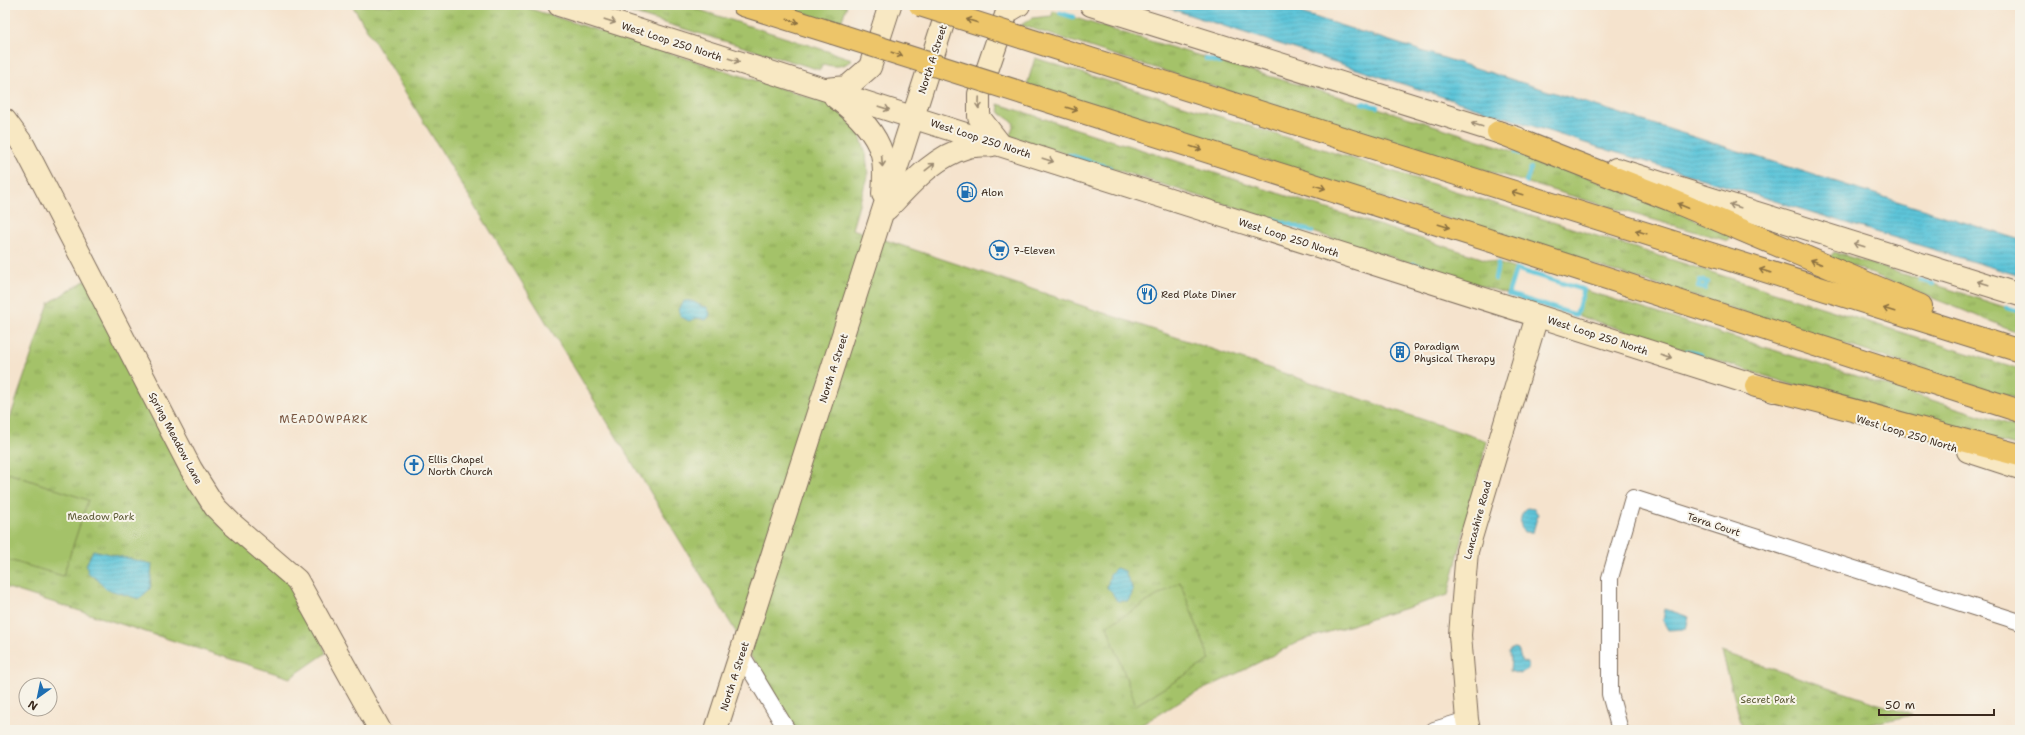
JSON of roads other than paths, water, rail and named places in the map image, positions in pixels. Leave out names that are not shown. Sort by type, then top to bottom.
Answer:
[{"type":"highway","points":[[742,5],[1523,251],[2020,411]]},
{"type":"highway","points":[[920,5],[2020,351]]},
{"type":"highway","points":[[1498,132],[1671,200],[1945,316],[2020,346]]},
{"type":"highway","points":[[1756,386],[1815,399],[1929,432],[2020,455]]},
{"type":"main road","name":"West Loop 250 North","points":[[559,5],[1000,144],[1756,386],[2020,468]]},
{"type":"main road","points":[[824,89],[847,87],[870,67],[890,5]]},
{"type":"main road","name":"North A Street","points":[[716,730],[949,5]]},
{"type":"main road","points":[[1000,144],[979,117],[979,94],[1007,12],[1019,5]]},
{"type":"main road","points":[[1091,5],[2020,295]]},
{"type":"main road","points":[[824,89],[854,110],[871,133],[882,154],[884,182],[882,214]]},
{"type":"main road","name":"Spring Meadow Lane","points":[[5,120],[24,146],[191,469],[216,508],[230,523],[297,580],[380,730]]},
{"type":"main road","points":[[882,214],[915,179],[940,159],[968,147],[1000,144]]},
{"type":"main road","name":"Lancashire Road","points":[[1468,725],[1460,635],[1467,551],[1537,316]]},
{"type":"street","name":"Terra Court","points":[[1620,730],[1610,694],[1610,578],[1633,498],[2020,622]]},
{"type":"street","points":[[740,654],[787,730]]},
{"type":"street","points":[[1434,730],[1468,725]]},
{"type":"water","points":[[1159,5],[1276,5],[2020,240],[2020,276],[1582,142]]},
{"type":"water","points":[[684,301],[691,301],[707,307],[710,313],[709,317],[706,320],[697,318],[689,321],[681,317],[678,309]]},
{"type":"water","points":[[1527,508],[1534,509],[1538,514],[1533,532],[1524,532],[1520,522],[1521,516]]},
{"type":"water","points":[[93,550],[152,564],[150,589],[139,599],[106,589],[98,580],[88,573],[86,565]]},
{"type":"water","points":[[1116,568],[1125,571],[1131,586],[1132,592],[1128,601],[1117,601],[1111,591],[1107,588],[1110,574]]},
{"type":"water","points":[[1665,609],[1689,617],[1686,629],[1668,630],[1663,621]]},
{"type":"water","points":[[1513,648],[1518,649],[1522,660],[1528,663],[1528,669],[1519,674],[1510,671],[1511,659],[1508,652]]},
{"type":"waterway","points":[[1060,13],[1073,17]]},
{"type":"waterway","points":[[1206,59],[1220,63]]},
{"type":"waterway","points":[[1362,103],[1377,107]]},
{"type":"waterway","points":[[1516,152],[1528,156]]},
{"type":"waterway","points":[[1069,155],[1110,168]]},
{"type":"waterway","points":[[1526,182],[1531,168]]},
{"type":"waterway","points":[[1273,219],[1312,232]]},
{"type":"waterway","points":[[1495,279],[1498,263]]},
{"type":"waterway","points":[[1413,264],[1426,268]]},
{"type":"waterway","points":[[1516,269],[1584,290],[1576,315],[1508,294],[1516,269]]},
{"type":"waterway","points":[[1700,280],[1707,282],[1705,289],[1698,287],[1700,280]]},
{"type":"waterway","points":[[1920,280],[1933,284]]},
{"type":"waterway","points":[[2006,308],[2019,311]]},
{"type":"waterway","points":[[1687,351],[1701,355]]},
{"type":"place","name":"Alon","points":[[967,192]]},
{"type":"place","name":"7-Eleven","points":[[999,250]]},
{"type":"place","name":"Red Plate Diner","points":[[1147,294]]},
{"type":"place","name":"Paradigm Physical Therapy","points":[[1400,352]]},
{"type":"place","name":"Ellis Chapel North Church","points":[[414,465]]},
{"type":"district","name":"MEADOWPARK","points":[[324,419]]},
{"type":"park label","name":"Meadow Park","points":[[101,516]]},
{"type":"park label","name":"Secret Park","points":[[1768,699]]}]
